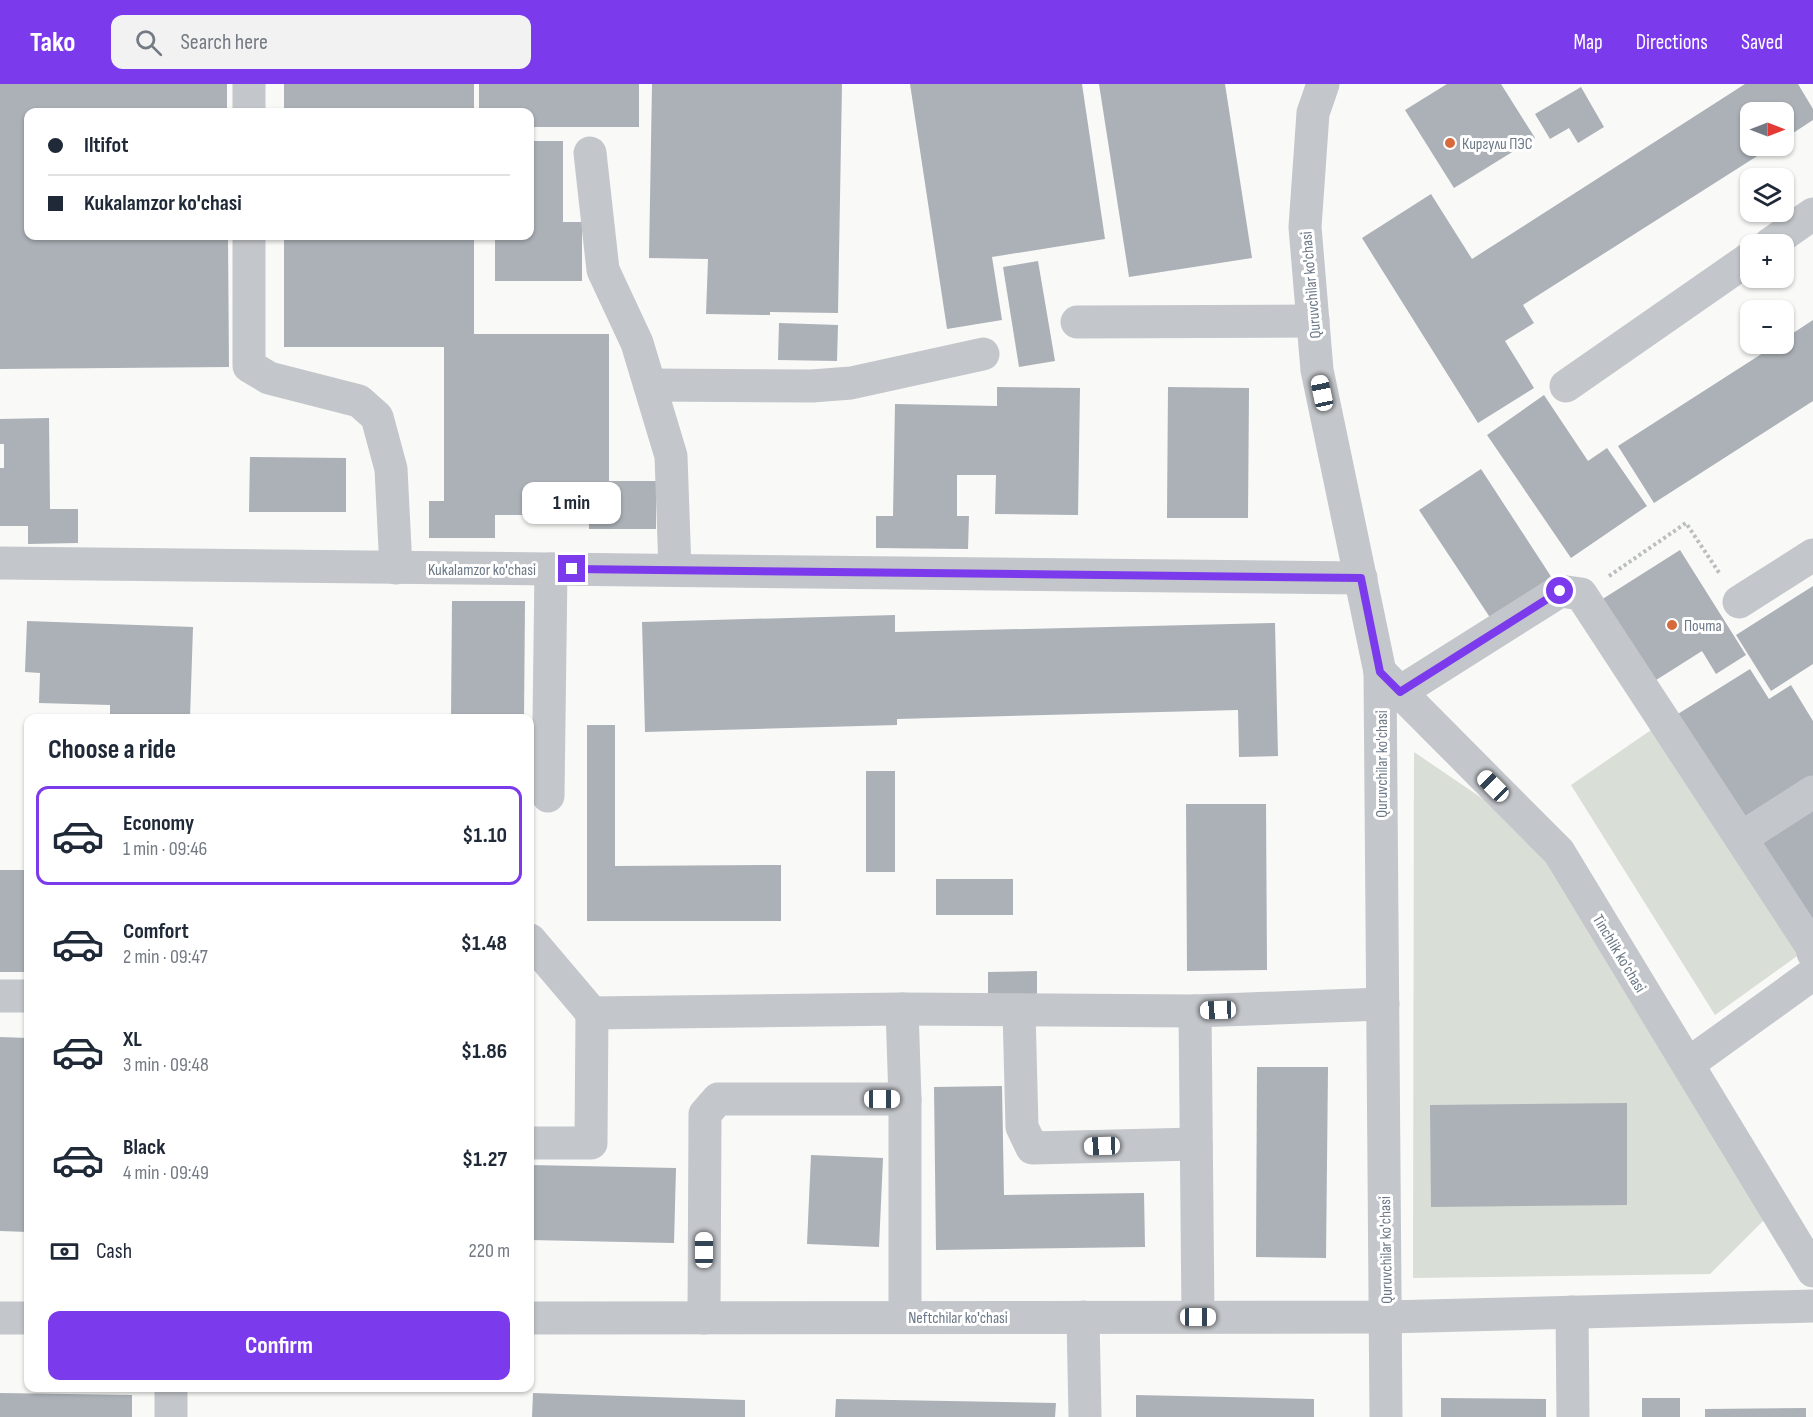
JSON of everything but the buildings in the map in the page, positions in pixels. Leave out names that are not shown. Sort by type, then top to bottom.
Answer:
[{"type":"street","points":[[249,84],[249,108]]},
{"type":"street","name":"Quruvchilar ko'chasi","points":[[1323,84],[1313,113],[1305,226],[1317,369],[1361,578],[1390,682],[1383,1004],[1386,1417]]},
{"type":"street","points":[[590,153],[603,270],[637,343],[671,456],[675,570]]},
{"type":"street","points":[[1784,234],[1813,214]]},
{"type":"street","points":[[249,240],[249,366],[269,378],[359,401],[377,417],[391,469],[396,568]]},
{"type":"street","points":[[1566,386],[1740,265]]},
{"type":"street","points":[[1077,322],[1313,321]]},
{"type":"street","points":[[650,385],[812,386],[851,383],[983,354]]},
{"type":"street","points":[[1739,602],[1813,555]]},
{"type":"street","name":"Kukalamzor ko'chasi","points":[[0,564],[1361,578]]},
{"type":"street","points":[[548,796],[551,569]]},
{"type":"street","points":[[1390,682],[1560,591],[1581,594],[1812,946],[1813,953]]},
{"type":"street","name":"Tinchlik ko'chasi","points":[[1390,682],[1559,852],[1688,1064],[1808,1252]]},
{"type":"street","points":[[1741,838],[1813,792]]},
{"type":"street","points":[[534,945],[592,1013],[591,1143],[534,1143]]},
{"type":"street","points":[[1688,1064],[1813,974]]},
{"type":"street","points":[[0,996],[24,996]]},
{"type":"street","points":[[592,1013],[902,1010],[1195,1011],[1383,1004]]},
{"type":"street","points":[[902,1010],[905,1099],[905,1317]]},
{"type":"street","points":[[1019,1010],[1022,1126],[1032,1148],[1196,1144]]},
{"type":"street","points":[[1195,1011],[1198,1317]]},
{"type":"street","points":[[704,1318],[705,1114],[718,1099],[905,1099]]},
{"type":"street","points":[[1386,1317],[1813,1306]]},
{"type":"street","points":[[1572,1312],[1573,1417]]},
{"type":"street","points":[[1083,1317],[1085,1417]]},
{"type":"street","name":"Neftchilar ko'chasi","points":[[534,1318],[1386,1317]]},
{"type":"street","points":[[0,1318],[24,1318]]},
{"type":"street","points":[[171,1392],[171,1417]]},
{"type":"path","points":[[1581,594],[1686,523],[1739,602]]},
{"type":"shaded area","points":[[1654,728],[1800,954],[1715,1015],[1571,785]]},
{"type":"shaded area","points":[[1414,752],[1555,848],[1775,1209],[1710,1274],[1413,1278]]},
{"type":"place","name":"Киргули ПЭС","points":[[1450,143]]},
{"type":"place","name":"Почта","points":[[1672,625]]},
{"type":"route","points":[[572,569],[1361,578],[1380,672],[1400,692],[1560,591]]}]
